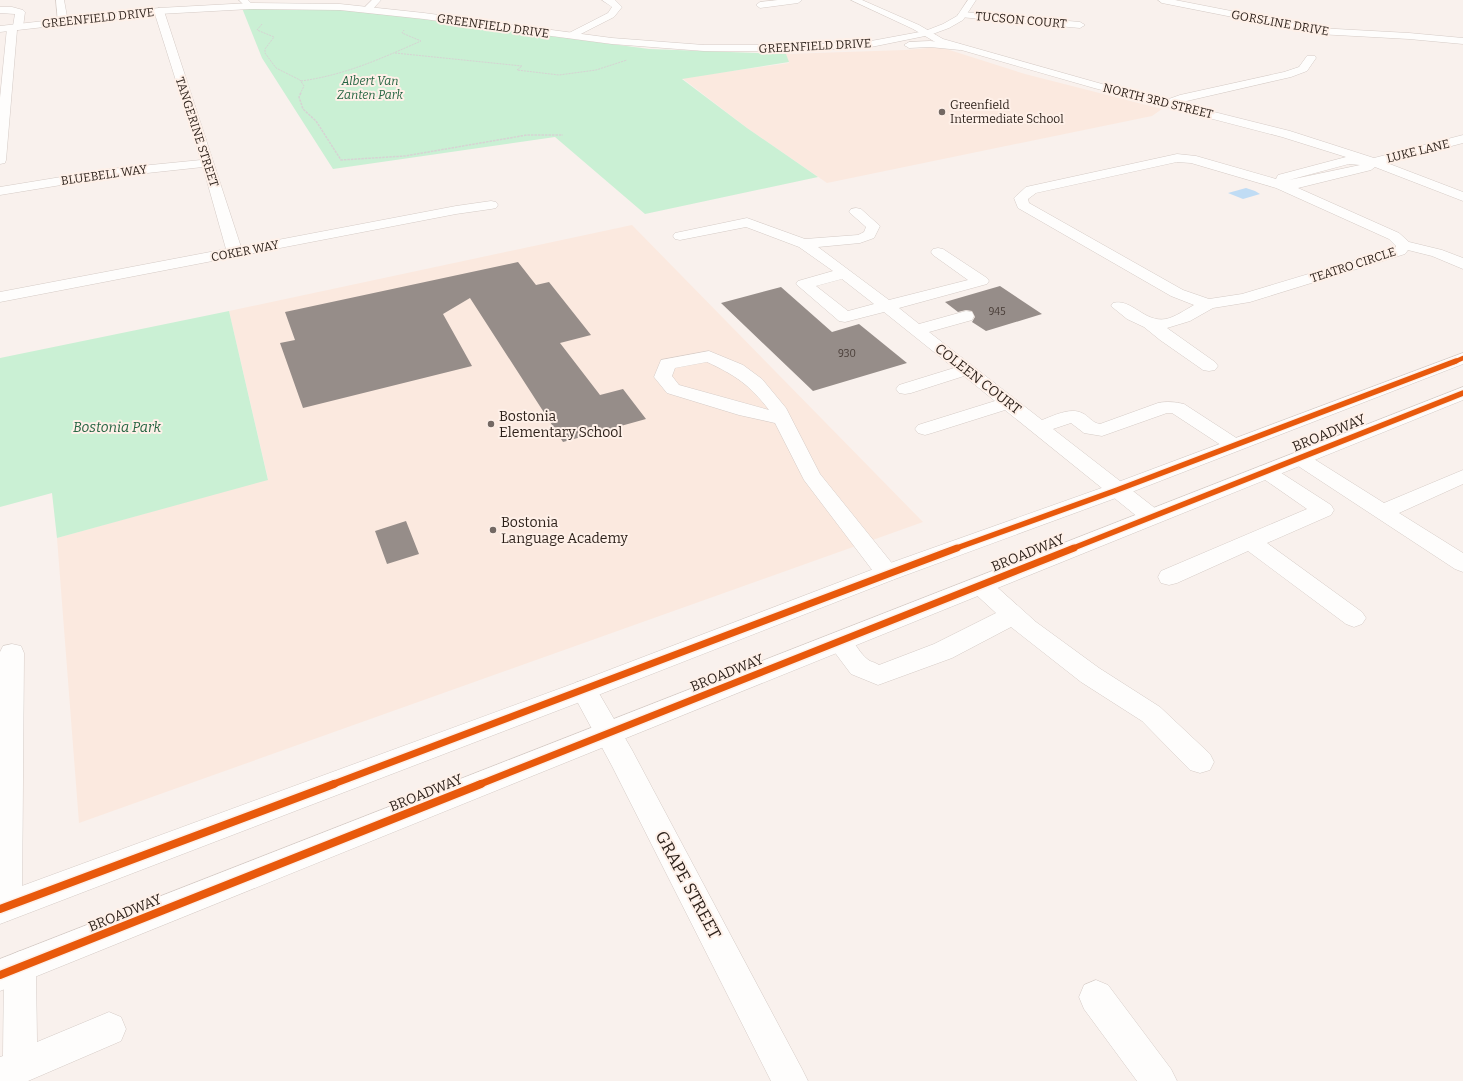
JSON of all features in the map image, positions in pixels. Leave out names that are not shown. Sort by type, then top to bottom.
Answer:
[{"type":"street","points":[[60,0],[64,22]]},
{"type":"street","points":[[368,9],[377,0]]},
{"type":"street","points":[[570,36],[611,15],[617,7],[612,2],[606,0]]},
{"type":"street","points":[[760,5],[798,0]]},
{"type":"street","name":"NORTH 3RD STREET","points":[[855,0],[927,33],[940,41],[1098,86],[1286,134],[1374,162],[1463,197]]},
{"type":"street","name":"GREENFIELD DRIVE","points":[[0,29],[159,11],[247,3],[262,6],[340,7],[368,9],[612,41],[704,48],[762,49],[854,46],[886,42],[927,33],[946,26],[963,15],[972,0]]},
{"type":"street","name":"GORSLINE DRIVE","points":[[1162,0],[1318,31],[1409,36],[1463,41]]},
{"type":"street","points":[[0,10],[20,12],[15,27],[0,160]]},
{"type":"street","name":"TANGERINE STREET","points":[[159,11],[208,163],[235,253]]},
{"type":"street","name":"TUCSON COURT","points":[[963,15],[1080,25]]},
{"type":"street","points":[[854,46],[930,44],[960,47]]},
{"type":"street","points":[[1169,103],[1180,98],[1303,69],[1311,58]]},
{"type":"street","name":"LUKE LANE","points":[[1281,185],[1296,184],[1366,167],[1374,162],[1463,139]]},
{"type":"street","name":"TEATRO CIRCLE","points":[[1177,158],[1192,159],[1281,185],[1394,236],[1404,246],[1400,251],[1244,299],[1209,304],[1196,301],[1177,293],[1022,205],[1021,198],[1031,190],[1177,158]]},
{"type":"street","name":"BLUEBELL WAY","points":[[0,191],[110,173],[208,163]]},
{"type":"street","name":"COKER WAY","points":[[0,297],[456,210],[491,205]]},
{"type":"street","points":[[680,236],[747,222],[804,244],[860,239],[867,237],[873,226],[856,212]]},
{"type":"street","name":"COLEEN COURT","points":[[804,244],[845,273],[1152,517]]},
{"type":"street","points":[[1404,246],[1436,253],[1463,264]]},
{"type":"street","points":[[845,273],[804,284],[845,317],[981,281],[938,252]]},
{"type":"street","points":[[1119,306],[1143,322],[1159,325],[1172,324],[1209,304]]},
{"type":"street","points":[[916,330],[966,316]]},
{"type":"street","points":[[1151,324],[1209,366]]},
{"type":"street","points":[[782,419],[746,411],[673,389],[663,377],[667,364],[709,356],[737,369],[756,383],[777,408],[811,476],[887,573]]},
{"type":"street","name":"BROADWAY","points":[[4,907],[584,690],[887,573],[1117,490],[1463,358]]},
{"type":"street","points":[[906,389],[966,370]]},
{"type":"street","name":"BROADWAY","points":[[10,971],[1463,393]]},
{"type":"street","points":[[925,429],[1008,403]]},
{"type":"street","points":[[1039,427],[1070,416],[1075,417],[1091,429],[1102,430],[1165,408],[1177,408],[1234,445]]},
{"type":"street","points":[[1299,458],[1463,564]]},
{"type":"street","points":[[1169,577],[1323,510],[1265,471]]},
{"type":"street","points":[[1382,512],[1463,476]]},
{"type":"street","points":[[1251,542],[1354,618]]},
{"type":"street","points":[[980,585],[1027,628],[1090,675],[1151,714],[1200,762]]},
{"type":"street","points":[[839,642],[860,667],[878,674],[943,651],[1013,615]]},
{"type":"street","points":[[4,907],[5,829],[12,653]]},
{"type":"street","name":"GRAPE STREET","points":[[584,690],[790,1081]]},
{"type":"street","points":[[10,971],[10,1071],[108,1029]]},
{"type":"street","points":[[1096,997],[1159,1081]]},
{"type":"path","points":[[262,6],[262,11],[271,16],[270,20],[262,24],[257,30],[274,37],[265,49],[265,53],[276,68],[301,81],[304,86],[299,97],[303,109],[316,121],[341,160],[367,161],[468,145],[516,135],[544,133],[563,135]]},
{"type":"path","points":[[301,81],[322,78],[352,70],[421,41],[402,33],[405,30],[405,26]]},
{"type":"path","points":[[395,53],[495,62],[522,66],[517,70],[559,75],[596,70],[627,60]]},
{"type":"shaded area","name":"Greenfield Intermediate School","points":[[940,47],[1025,74],[1162,109],[1152,116],[827,183],[747,128],[682,78],[789,63],[786,54],[905,50]]},
{"type":"shaded area","name":"Bostonia Language Academy","points":[[632,225],[923,522],[79,823],[57,538],[268,479],[229,311]]},
{"type":"green space","name":"Albert Van Zanten Park","points":[[242,8],[335,9],[424,19],[649,49],[786,54],[789,62],[682,79],[747,128],[818,177],[645,214],[555,137],[333,169],[262,58]]},
{"type":"green space","name":"Bostonia Park","points":[[229,311],[268,480],[57,538],[52,493],[0,507],[0,358]]},
{"type":"water","points":[[1246,188],[1260,194],[1243,199],[1228,193]]},
{"type":"building","points":[[518,262],[536,285],[549,282],[591,335],[560,343],[600,395],[623,389],[646,419],[563,442],[470,298],[443,314],[472,366],[303,408],[280,343],[295,340],[285,312]]},
{"type":"building","points":[[1000,286],[1042,314],[986,331],[972,322],[975,317],[972,311],[966,310],[958,312],[945,302]]},
{"type":"building","points":[[781,287],[832,332],[859,324],[907,363],[813,391],[721,303]]},
{"type":"building","points":[[406,521],[419,554],[387,564],[375,531]]},
{"type":"cycle path","points":[[0,909],[584,690],[887,573],[1117,490],[1463,358]]},
{"type":"cycle path","points":[[0,975],[1463,393]]},
{"type":"place","name":"Greenfield Intermediate School","points":[[942,112]]},
{"type":"place","name":"Bostonia Elementary School","points":[[491,424]]},
{"type":"place","name":"Bostonia Language Academy","points":[[493,530]]}]
